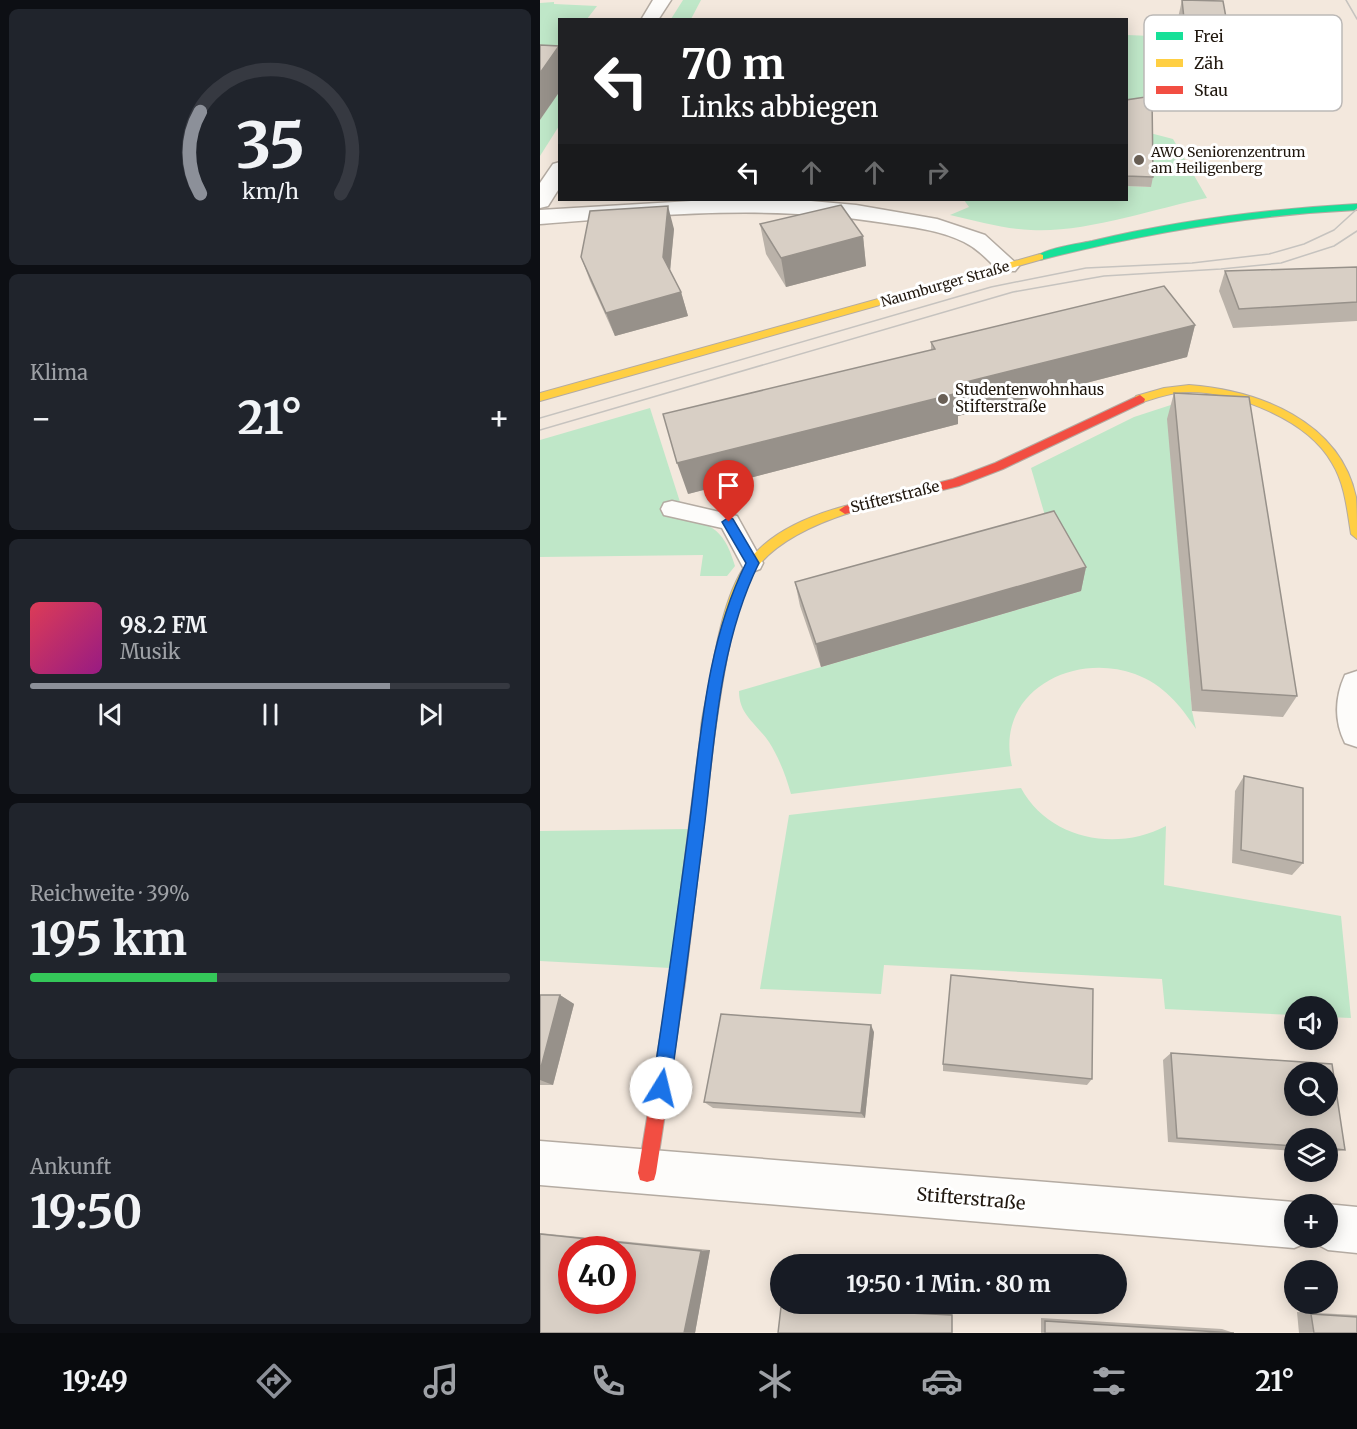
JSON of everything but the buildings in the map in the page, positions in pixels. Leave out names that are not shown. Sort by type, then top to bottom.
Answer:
[{"type":"street","points":[[651,18],[662,0]]},
{"type":"street","points":[[540,201],[558,171]]},
{"type":"street","points":[[540,217],[692,203],[829,204],[934,226],[970,237],[990,249],[1007,266]]},
{"type":"street","name":"Naumburger Straße","points":[[540,397],[1007,266],[1177,223],[1231,215],[1357,207]]},
{"type":"street","name":"Stifterstraße","points":[[648,1173],[677,983],[714,685],[742,583],[752,563],[777,541],[839,511],[955,483],[999,465],[1151,394],[1183,389],[1216,391],[1249,398],[1280,411],[1307,428],[1332,453],[1347,482],[1357,534]]},
{"type":"street","points":[[1357,685],[1353,699],[1357,732]]},
{"type":"street","name":"Stifterstraße","points":[[540,1164],[1284,1224]]},
{"type":"street","points":[[1338,1228],[1357,1230]]},
{"type":"lane","points":[[672,509],[729,522],[752,563]]},
{"type":"green space","points":[[683,0],[701,0],[692,18],[672,18]]},
{"type":"green space","points":[[540,3],[597,6],[588,18],[558,18],[558,58],[540,75]]},
{"type":"green space","points":[[1128,35],[1144,36],[1144,107],[1128,110]]},
{"type":"green space","points":[[558,93],[558,128],[540,156],[540,120]]},
{"type":"green space","points":[[1150,133],[1173,139],[1207,198],[1096,224],[1052,230],[1011,228],[950,215],[969,207],[965,201],[1128,201],[1128,186],[1151,187]]},
{"type":"green space","points":[[1180,402],[1168,420],[1192,711],[1196,729],[1184,712],[1155,684],[1135,674],[1111,668],[1087,668],[1064,674],[1043,684],[1026,699],[1015,718],[1010,740],[1012,766],[791,794],[776,754],[745,713],[739,691],[1081,591],[1051,536],[1031,468],[1134,417]]},
{"type":"green space","points":[[650,408],[680,502],[672,509],[705,523],[719,534],[735,566],[727,576],[700,576],[703,555],[540,557],[540,440]]},
{"type":"green space","points":[[1021,788],[1033,806],[1049,820],[1066,830],[1086,836],[1106,839],[1127,838],[1147,834],[1166,826],[1164,885],[1341,916],[1351,1018],[1338,1017],[1338,996],[1284,996],[1284,1015],[1165,1009],[1162,979],[884,965],[881,994],[760,989],[789,815]]},
{"type":"green space","points":[[688,829],[670,968],[540,961],[540,831]]},
{"type":"tram line","points":[[1346,0],[1357,19]]},
{"type":"tram line","points":[[540,418],[991,287],[1086,268],[1192,263],[1269,254],[1304,244],[1334,230],[1357,209]]},
{"type":"tram line","points":[[540,430],[1013,292],[1104,276],[1281,263],[1334,246],[1357,231]]},
{"type":"traffic: fast","points":[[1040,257],[1158,229],[1277,212],[1357,207]]},
{"type":"traffic: slow","points":[[540,397],[1040,257]]},
{"type":"traffic: slow","points":[[1140,399],[1164,391],[1189,389],[1216,391],[1269,406],[1293,419],[1314,435],[1337,461],[1349,491],[1357,534]]},
{"type":"traffic: slow","points":[[707,739],[730,619],[746,575],[762,554],[784,538],[822,518],[845,510]]},
{"type":"traffic: jam","points":[[845,510],[955,483],[999,466],[1140,399]]},
{"type":"traffic: jam","points":[[647,1173],[677,983],[707,739]]},
{"type":"place","name":"AWO Seniorenzentrum am Heiligenberg","points":[[1139,160]]},
{"type":"place","name":"Studentenwohnhaus Stifterstraße","points":[[943,399]]},
{"type":"route","points":[[661,1088],[677,983],[714,685],[742,583],[752,563],[729,522]]}]
